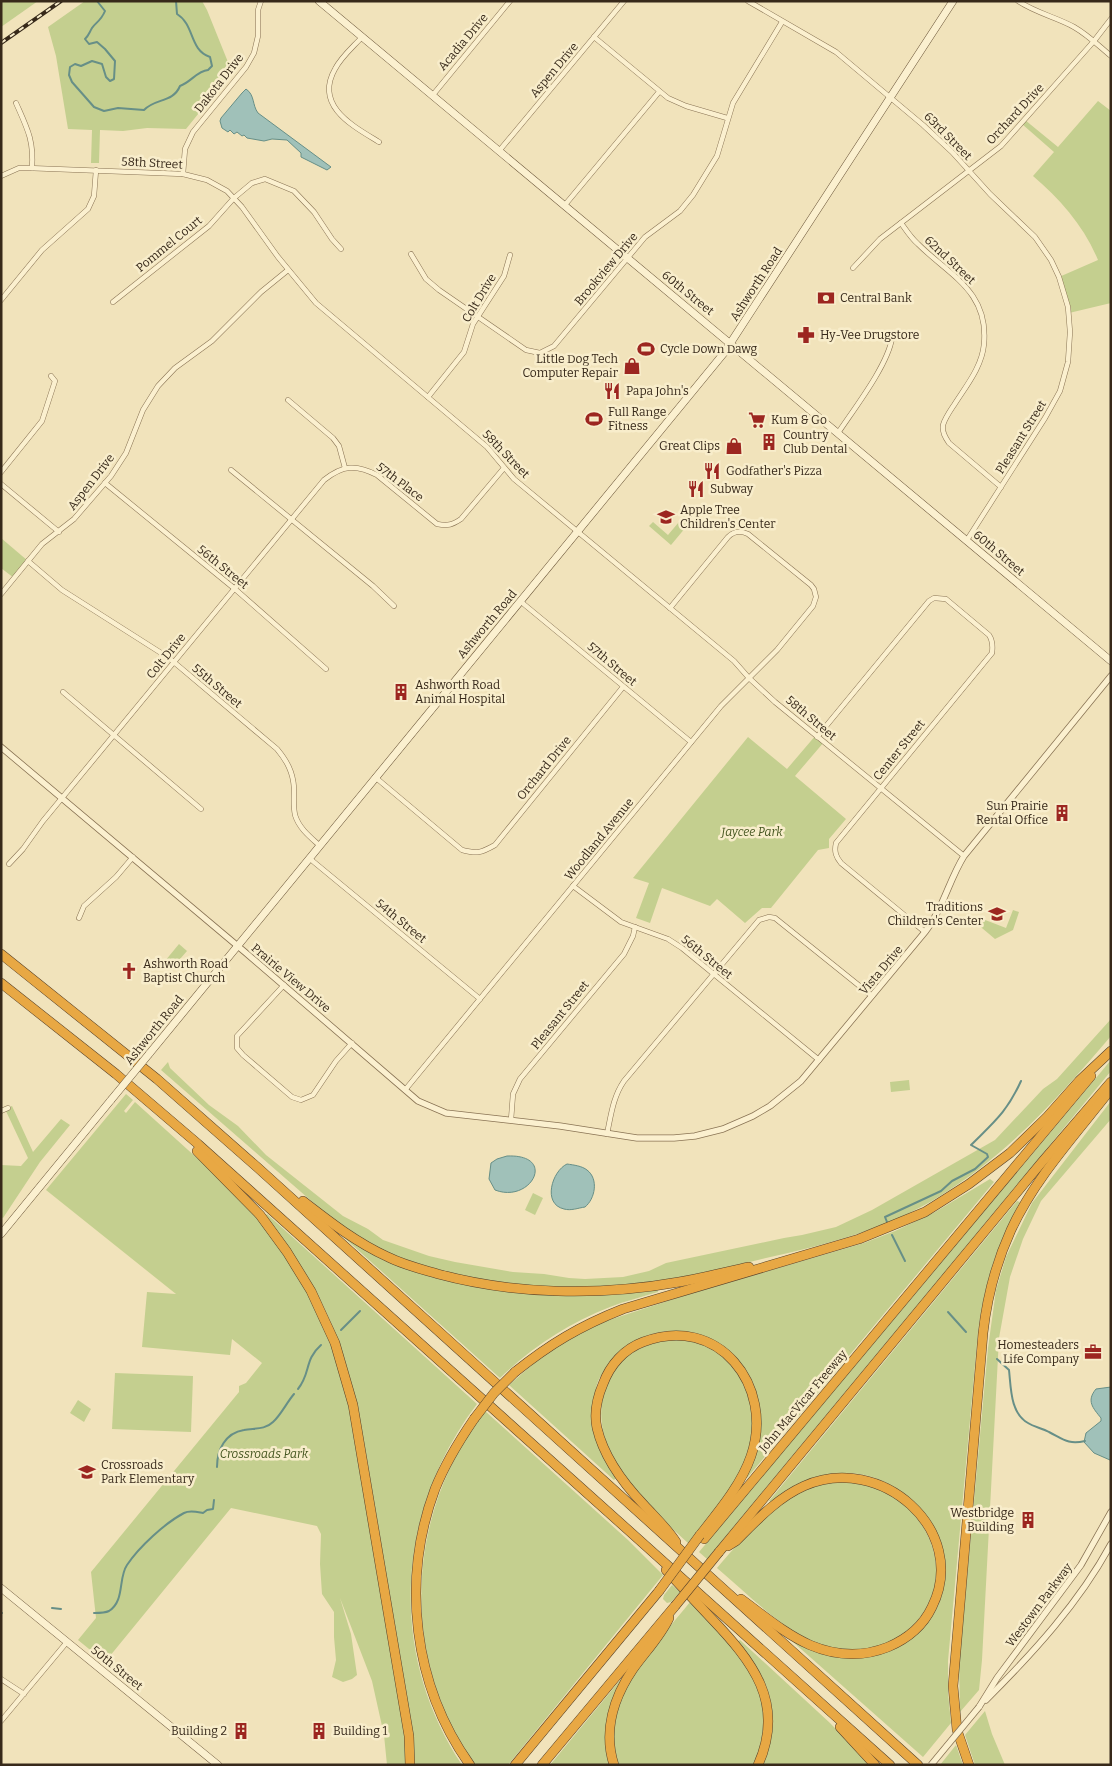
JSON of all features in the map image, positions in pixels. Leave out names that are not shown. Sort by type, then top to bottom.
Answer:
[{"type":"highway","points":[[1,954],[150,1073],[257,1167],[918,1765]]},
{"type":"highway","points":[[1,983],[142,1096],[467,1384],[890,1765]]},
{"type":"highway","points":[[470,1765],[447,1728],[425,1670],[416,1610],[416,1579],[419,1548],[436,1488],[448,1460],[474,1419],[494,1393],[538,1353],[593,1321],[622,1309],[859,1239],[924,1212],[969,1184],[1010,1152],[1111,1051]]},
{"type":"highway","name":"John MacVicar Freeway","points":[[515,1765],[702,1537],[1111,1051]]},
{"type":"highway","points":[[542,1765],[1042,1162],[1111,1082]]},
{"type":"highway","points":[[969,1765],[957,1730],[953,1686],[983,1333],[990,1288],[1003,1250],[1027,1201],[1111,1089]]},
{"type":"highway","points":[[142,1096],[260,1215],[287,1252],[311,1291],[335,1343],[353,1405],[409,1736],[410,1765]]},
{"type":"highway","points":[[257,1167],[344,1232],[366,1246],[414,1268],[461,1280],[509,1288],[556,1291],[628,1288],[678,1282],[749,1266],[789,1260]]},
{"type":"highway","points":[[681,1551],[670,1532],[615,1471],[601,1443],[597,1428],[597,1404],[600,1391],[605,1377],[613,1364],[630,1349],[655,1337],[671,1335],[696,1337],[722,1350],[735,1362],[745,1376],[755,1401],[756,1425],[751,1457],[730,1496],[702,1537]]},
{"type":"highway","points":[[702,1570],[799,1640],[824,1650],[852,1654],[883,1649],[904,1639],[918,1628],[936,1598],[941,1580],[941,1562],[937,1546],[920,1515],[904,1499],[884,1486],[854,1478],[829,1479],[816,1482],[785,1496],[736,1541],[719,1552]]},
{"type":"highway","points":[[624,1527],[728,1635],[756,1674],[765,1696],[769,1720],[765,1747],[758,1765]]},
{"type":"highway","points":[[614,1765],[609,1738],[610,1722],[619,1694],[634,1668],[664,1628],[675,1606]]},
{"type":"highway","points":[[808,1692],[875,1765]]},
{"type":"main road","name":"60th Street","points":[[319,1],[1111,661]]},
{"type":"main road","name":"Ashworth Road","points":[[1,1234],[731,343],[953,1]]},
{"type":"main road","name":"50th Street","points":[[1,1588],[218,1765]]},
{"type":"street","name":"Dakota Drive","points":[[183,174],[185,149],[193,132],[246,67],[254,53],[258,36],[258,10],[261,1]]},
{"type":"street","name":"Acadia Drive","points":[[432,96],[510,1]]},
{"type":"street","name":"Aspen Drive","points":[[499,151],[624,1]]},
{"type":"street","name":"63rd Street","points":[[748,1],[836,52],[938,138],[990,194],[1026,226],[1044,248],[1058,274],[1064,293],[1070,336]]},
{"type":"street","points":[[1021,2],[1034,11],[1073,27],[1094,41],[1111,56]]},
{"type":"street","name":"Orchard Drive","points":[[853,268],[872,245],[969,172],[1011,137],[1111,19]]},
{"type":"street","name":"Brookview Drive","points":[[477,317],[526,350],[540,353],[554,346],[645,237],[680,211],[690,199],[717,156],[733,103],[782,22]]},
{"type":"street","points":[[362,37],[335,68],[330,83],[331,98],[337,112],[342,117],[379,142]]},
{"type":"street","points":[[594,37],[659,92],[678,104],[727,118]]},
{"type":"street","points":[[564,206],[659,92]]},
{"type":"street","points":[[16,103],[31,136],[32,168]]},
{"type":"street","name":"58th Street","points":[[1,176],[18,168],[183,174],[207,180],[221,187],[234,198],[288,270],[321,308],[487,447],[514,480],[734,661],[749,678],[817,737],[964,856]]},
{"type":"street","points":[[1,300],[42,250],[88,209],[94,196],[96,170]]},
{"type":"street","name":"Pommel Court","points":[[113,302],[209,226],[234,198],[252,183],[266,179],[294,191],[306,203],[341,249]]},
{"type":"street","name":"62nd Street","points":[[901,223],[918,244],[966,286],[978,304],[984,325],[982,355],[974,375],[946,418],[943,434],[949,443],[1001,487]]},
{"type":"street","points":[[411,254],[426,279],[477,317]]},
{"type":"street","name":"Colt Drive","points":[[428,397],[464,352],[473,324],[504,276],[510,255]]},
{"type":"street","name":"Aspen Drive","points":[[1,594],[42,544],[60,532],[74,519],[105,483],[126,453],[143,410],[158,386],[175,368],[212,341],[261,292],[288,270]]},
{"type":"street","name":"Pleasant Street","points":[[967,540],[1056,398],[1068,362],[1070,336]]},
{"type":"street","points":[[838,433],[884,362],[892,338]]},
{"type":"street","points":[[1,472],[42,421],[55,381],[50,376]]},
{"type":"street","points":[[288,400],[334,438],[339,446],[345,468]]},
{"type":"street","name":"Colt Drive","points":[[9,864],[324,480],[345,468]]},
{"type":"street","name":"57th Place","points":[[345,468],[367,470],[377,475],[437,524],[453,525],[461,519],[504,468]]},
{"type":"street","points":[[231,470],[373,586],[394,606]]},
{"type":"street","name":"56th Street","points":[[105,483],[235,589],[326,668]]},
{"type":"street","points":[[1,484],[60,532]]},
{"type":"street","name":"Woodland Avenue","points":[[405,1090],[721,706],[777,650],[813,606],[816,597],[811,585],[748,534],[740,531],[728,537],[670,608]]},
{"type":"street","name":"55th Street","points":[[28,561],[62,590],[174,663],[277,749],[284,757],[293,777],[293,805],[296,816],[307,835],[319,845]]},
{"type":"street","name":"Center Street","points":[[817,737],[924,605],[934,598],[946,599],[989,635],[993,644],[992,653],[836,844],[835,854],[841,863],[925,932]]},
{"type":"street","name":"57th Street","points":[[520,601],[691,742]]},
{"type":"street","name":"Vista Drive","points":[[607,1134],[637,1138],[695,1136],[734,1125],[764,1109],[801,1081],[925,932],[934,920],[949,883],[964,856],[1111,676]]},
{"type":"street","name":"Orchard Drive","points":[[375,777],[462,850],[475,853],[484,851],[495,845],[623,687]]},
{"type":"street","points":[[63,692],[202,809]]},
{"type":"street","name":"Prairie View Drive","points":[[1,748],[133,857],[405,1090],[425,1105],[446,1113],[560,1126],[607,1134]]},
{"type":"street","points":[[79,918],[84,906],[116,877],[133,857]]},
{"type":"street","name":"54th Street","points":[[309,858],[480,999]]},
{"type":"street","name":"56th Street","points":[[573,886],[621,922],[668,938],[819,1060]]},
{"type":"street","points":[[607,1134],[618,1090],[759,920],[769,917],[775,918],[872,996]]},
{"type":"street","name":"Pleasant Street","points":[[511,1120],[513,1094],[520,1079],[624,954],[635,927]]},
{"type":"street","points":[[284,985],[237,1036],[237,1048],[243,1055],[292,1097],[300,1100],[313,1095],[336,1061],[352,1044]]},
{"type":"street","points":[[1,1111],[8,1108]]},
{"type":"street","name":"Westown Parkway","points":[[979,1707],[997,1678],[1081,1565],[1111,1512]]},
{"type":"street","name":"Westown Parkway","points":[[931,1765],[979,1707],[1032,1651],[1066,1611],[1084,1587],[1111,1544]]},
{"type":"street","points":[[1,1721],[67,1642]]},
{"type":"street","points":[[1,1679],[24,1694]]},
{"type":"green space","points":[[1,1],[38,1],[1,27]]},
{"type":"green space","points":[[85,1],[202,1],[232,72],[186,129],[100,130],[99,163],[91,163],[92,130],[68,129],[56,56],[48,27]]},
{"type":"green space","points":[[1098,101],[1111,111],[1111,303],[1069,313],[1059,277],[1098,260],[1086,236],[1070,214],[1053,194],[1033,176],[1054,152],[1022,124],[1025,120],[1058,147]]},
{"type":"green space","points":[[684,516],[691,521],[671,545],[649,526],[653,522],[668,535]]},
{"type":"green space","points":[[1,538],[28,561],[14,578],[1,568]]},
{"type":"green space","name":"Jaycee Park","points":[[816,735],[824,742],[795,776],[846,819],[829,839],[829,848],[818,850],[771,908],[762,908],[745,923],[717,899],[710,906],[662,888],[650,923],[636,918],[649,883],[633,878],[748,737],[787,769]]},
{"type":"green space","points":[[1013,910],[1019,912],[1013,930],[995,939],[976,923],[980,918],[1006,928]]},
{"type":"green space","points":[[179,944],[187,951],[173,967],[165,961]]},
{"type":"green space","points":[[1111,1019],[1111,1036],[1032,1123],[1011,1143],[965,1180],[920,1208],[878,1227],[833,1241],[709,1272],[653,1282],[596,1287],[538,1286],[481,1280],[425,1266],[383,1250],[345,1228],[324,1212],[161,1070],[168,1062],[170,1068],[209,1105],[238,1126],[266,1155],[343,1216],[368,1229],[383,1240],[429,1256],[513,1272],[585,1279],[623,1277],[649,1271],[666,1263],[836,1227],[872,1210],[995,1140],[1043,1089],[1057,1079]]},
{"type":"green space","points":[[1111,1060],[1111,1071],[707,1559],[699,1552]]},
{"type":"green space","points":[[909,1080],[910,1090],[891,1092],[890,1082]]},
{"type":"green space","name":"Crossroads Park","points":[[126,1094],[133,1100],[124,1111],[126,1113],[135,1102],[198,1159],[200,1158],[260,1220],[299,1277],[329,1336],[352,1411],[406,1738],[407,1765],[387,1765],[384,1735],[372,1681],[340,1598],[351,1634],[357,1675],[343,1682],[332,1677],[336,1660],[334,1612],[322,1594],[321,1534],[317,1526],[231,1508],[105,1662],[78,1640],[96,1618],[91,1572],[239,1392],[239,1386],[246,1383],[262,1363],[232,1339],[230,1355],[142,1347],[147,1292],[176,1294],[46,1190]]},
{"type":"green space","points":[[1111,1101],[1111,1119],[1041,1201],[1023,1239],[1010,1277],[999,1338],[979,1690],[960,1712],[959,1665],[988,1348],[996,1290],[1006,1257],[1032,1203]]},
{"type":"green space","points":[[12,1106],[33,1152],[61,1119],[70,1125],[40,1162],[3,1218],[1,1217],[1,1165],[21,1166],[28,1158],[5,1109]]},
{"type":"green space","points":[[990,1179],[994,1182],[747,1478],[744,1476],[754,1456],[759,1434],[760,1419],[754,1385],[736,1357],[723,1346],[709,1338],[693,1333],[675,1331],[652,1334],[633,1344],[609,1365],[601,1376],[596,1387],[596,1401],[605,1455],[609,1467],[616,1478],[614,1480],[509,1385],[556,1346],[600,1323],[689,1294],[864,1243],[935,1212]]},
{"type":"green space","points":[[533,1193],[543,1198],[535,1215],[525,1210]]},
{"type":"green space","points":[[1017,1201],[1020,1202],[1004,1235],[988,1281],[978,1332],[948,1661],[948,1693],[951,1723],[923,1757],[784,1634],[794,1640],[869,1655],[927,1620],[937,1608],[943,1590],[945,1570],[943,1551],[936,1532],[912,1500],[896,1488],[878,1479],[859,1474],[834,1474],[812,1479],[801,1483],[771,1502],[769,1501]]},
{"type":"green space","points":[[267,1214],[477,1404],[450,1445],[430,1489],[417,1535],[411,1582],[412,1630],[421,1676],[438,1722],[462,1765],[413,1765],[378,1525],[364,1441],[350,1378],[330,1320],[321,1301],[301,1266],[265,1216]]},
{"type":"green space","points":[[339,1233],[371,1252],[498,1289],[657,1288],[658,1292],[610,1307],[580,1320],[538,1346],[500,1378]]},
{"type":"green space","points":[[666,1339],[697,1341],[721,1353],[739,1374],[750,1401],[752,1415],[750,1444],[746,1458],[735,1481],[688,1543],[655,1512],[624,1476],[612,1456],[604,1435],[601,1413],[605,1390],[615,1369],[621,1362],[645,1346]]},
{"type":"green space","points":[[115,1373],[193,1376],[191,1432],[112,1429]]},
{"type":"green space","points":[[78,1400],[91,1409],[84,1422],[70,1413]]},
{"type":"green space","points":[[485,1411],[628,1540],[663,1575],[508,1765],[475,1765],[450,1723],[433,1679],[424,1633],[422,1586],[427,1540],[439,1495],[458,1451]]},
{"type":"green space","points":[[833,1481],[871,1485],[901,1501],[908,1506],[916,1517],[932,1545],[936,1573],[930,1599],[917,1622],[896,1639],[871,1649],[843,1651],[813,1642],[775,1618],[717,1568],[770,1513],[795,1494],[807,1488]]},
{"type":"green space","points":[[672,1585],[680,1592],[671,1602],[667,1603],[663,1599],[664,1595]]},
{"type":"green space","points":[[690,1602],[739,1655],[751,1674],[760,1695],[764,1716],[762,1740],[753,1765],[619,1765],[614,1742],[615,1720],[622,1698],[646,1656]]},
{"type":"green space","points":[[740,1640],[830,1723],[871,1765],[762,1765],[771,1713],[770,1698],[759,1672],[737,1642]]},
{"type":"green space","points":[[626,1673],[613,1699],[611,1765],[550,1765]]},
{"type":"green space","points":[[985,1711],[1005,1765],[975,1765],[965,1735]]},
{"type":"green space","points":[[956,1745],[963,1765],[940,1765]]},
{"type":"water","points":[[246,89],[251,94],[258,113],[331,167],[327,170],[301,157],[301,153],[287,140],[272,139],[264,141],[247,138],[237,132],[234,134],[230,130],[228,132],[222,128],[221,118]]},
{"type":"water","points":[[507,1156],[523,1157],[532,1162],[535,1170],[534,1178],[528,1185],[519,1190],[508,1192],[495,1190],[489,1179],[491,1163]]},
{"type":"water","points":[[567,1164],[585,1169],[593,1178],[593,1194],[585,1207],[567,1210],[557,1206],[553,1201],[551,1194],[554,1180],[557,1173]]},
{"type":"water","points":[[1111,1387],[1110,1460],[1094,1453],[1084,1442],[1086,1433],[1101,1421],[1092,1404],[1091,1397],[1096,1389]]},
{"type":"waterway","points":[[97,1],[105,11],[85,39],[89,44],[97,42],[115,61],[114,79],[110,81],[106,77],[102,64],[92,61],[81,66],[75,64],[70,67],[69,75],[72,82],[94,107],[104,111],[118,108],[144,110],[148,106],[173,95],[180,86],[212,66],[210,57],[203,54],[199,49],[187,24],[177,14],[176,1]]},
{"type":"waterway","points":[[887,1222],[885,1217],[941,1191],[952,1181],[975,1169],[988,1157],[987,1154],[971,1145],[1005,1109],[1021,1081]]},
{"type":"waterway","points":[[892,1235],[905,1261]]},
{"type":"waterway","points":[[341,1330],[360,1311]]},
{"type":"waterway","points":[[948,1312],[966,1332]]},
{"type":"waterway","points":[[298,1389],[305,1377],[312,1356],[321,1345]]},
{"type":"waterway","points":[[997,1359],[1009,1370],[1012,1399],[1022,1419],[1066,1441],[1085,1441]]},
{"type":"waterway","points":[[217,1467],[219,1454],[223,1443],[227,1439],[237,1432],[270,1425],[279,1416],[294,1394]]},
{"type":"waterway","points":[[94,1613],[107,1612],[114,1607],[119,1595],[124,1570],[138,1551],[153,1536],[186,1512],[203,1513],[213,1509],[214,1500]]},
{"type":"waterway","points":[[52,1608],[61,1609]]},
{"type":"railway","points":[[1,43],[61,1]]},
{"type":"place","name":"Central Bank","points":[[826,298]]},
{"type":"place","name":"Hy-Vee Drugstore","points":[[806,335]]},
{"type":"place","name":"Cycle Down Dawg","points":[[646,349]]},
{"type":"place","name":"Little Dog Tech Computer Repair","points":[[632,366]]},
{"type":"place","name":"Papa John's","points":[[612,391]]},
{"type":"place","name":"Full Range Fitness","points":[[594,419]]},
{"type":"place","name":"Kum & Go","points":[[757,420]]},
{"type":"place","name":"Country Club Dental","points":[[769,442]]},
{"type":"place","name":"Great Clips","points":[[734,446]]},
{"type":"place","name":"Godfather's Pizza","points":[[712,471]]},
{"type":"place","name":"Subway","points":[[696,489]]},
{"type":"place","name":"Apple Tree Children's Center","points":[[666,517]]},
{"type":"place","name":"Ashworth Road Animal Hospital","points":[[401,692]]},
{"type":"place","name":"Sun Prairie Rental Office","points":[[1062,813]]},
{"type":"place","name":"Traditions Children's Center","points":[[997,914]]},
{"type":"place","name":"Ashworth Road Baptist Church","points":[[129,971]]},
{"type":"place","name":"Homesteaders Life Company","points":[[1093,1352]]},
{"type":"place","name":"Crossroads Park Elementary","points":[[87,1472]]},
{"type":"place","name":"Westbridge Building","points":[[1028,1520]]},
{"type":"place","name":"Building 2","points":[[241,1731]]},
{"type":"place","name":"Building 1","points":[[319,1731]]}]
